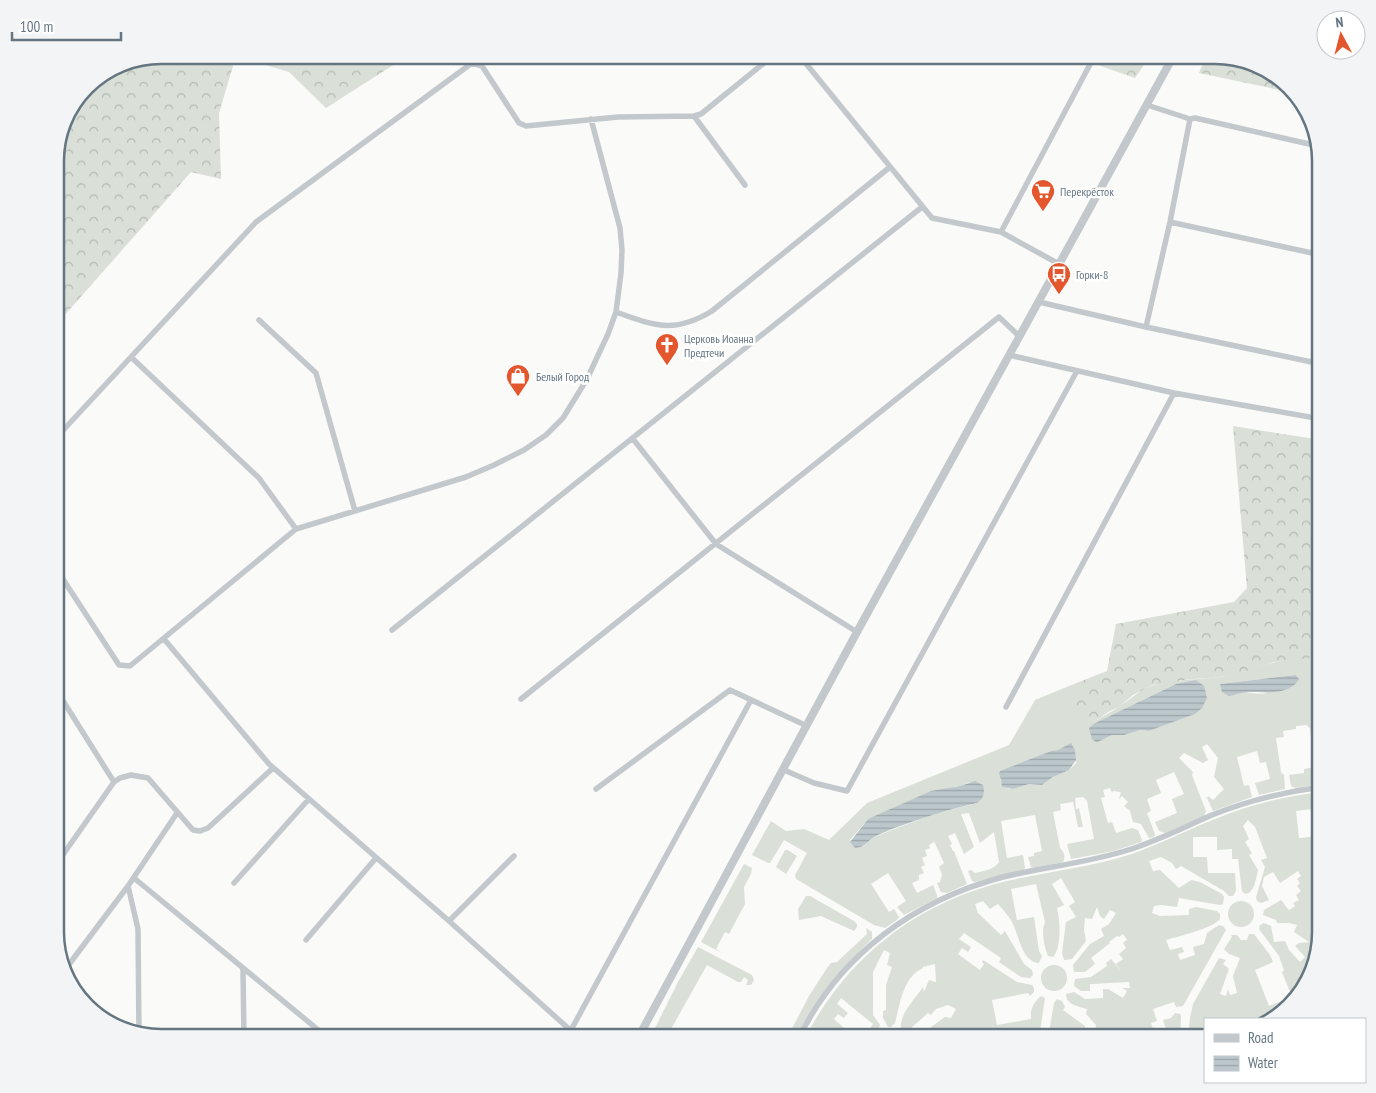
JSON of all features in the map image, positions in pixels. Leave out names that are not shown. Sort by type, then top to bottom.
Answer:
[{"type":"street","points":[[64,429],[256,222],[472,64],[482,66],[519,123],[526,126],[618,117],[694,116],[701,114],[763,64]]},
{"type":"street","points":[[806,64],[932,218],[1001,232],[1059,264]]},
{"type":"street","points":[[1001,232],[1089,64]]},
{"type":"street","points":[[643,1029],[857,632],[1169,64]]},
{"type":"street","points":[[1147,105],[1190,118],[1311,144]]},
{"type":"street","points":[[694,116],[745,185]]},
{"type":"street","points":[[1146,326],[1170,222],[1190,118]]},
{"type":"street","points":[[64,582],[119,665],[130,666],[296,529],[466,476],[524,450],[546,435],[563,418],[583,387],[600,354],[616,312],[621,273],[622,250],[620,228],[590,119]]},
{"type":"street","points":[[616,312],[658,325],[680,325],[702,317],[712,311],[890,167]]},
{"type":"street","points":[[392,630],[922,207]]},
{"type":"street","points":[[1170,222],[1312,253]]},
{"type":"street","points":[[1039,302],[1312,362]]},
{"type":"street","points":[[521,699],[1000,317],[1019,336]]},
{"type":"street","points":[[259,320],[316,373],[355,511]]},
{"type":"street","points":[[1009,356],[1174,393],[1312,417]]},
{"type":"street","points":[[131,357],[259,478],[296,529]]},
{"type":"street","points":[[784,770],[814,783],[847,791],[1077,371]]},
{"type":"street","points":[[1006,707],[1174,393]]},
{"type":"street","points":[[633,439],[716,544],[857,632]]},
{"type":"street","points":[[164,639],[273,768],[570,1029]]},
{"type":"street","points":[[596,789],[730,690],[807,726]]},
{"type":"street","points":[[572,1029],[751,700]]},
{"type":"street","points":[[64,702],[114,782]]},
{"type":"street","points":[[64,853],[114,782],[120,778],[131,775],[148,778],[193,830],[200,831],[208,828],[273,768]]},
{"type":"street","points":[[805,1029],[828,990],[855,959],[892,927],[930,904],[956,892],[986,882],[1128,850],[1214,815],[1263,798],[1312,788]]},
{"type":"street","points":[[234,883],[308,800]]},
{"type":"street","points":[[69,964],[134,878],[177,812]]},
{"type":"street","points":[[449,921],[514,856]]},
{"type":"street","points":[[306,940],[376,858]]},
{"type":"street","points":[[134,878],[317,1029]]},
{"type":"street","points":[[128,886],[138,929],[139,1026]]},
{"type":"street","points":[[243,970],[244,1029]]},
{"type":"green space","points":[[154,64],[234,64],[219,113],[221,179],[191,172],[64,316],[64,154],[69,129],[80,107],[88,97],[112,77],[141,66]]},
{"type":"green space","points":[[262,64],[395,64],[326,108],[289,72]]},
{"type":"green space","points":[[1098,64],[1145,64],[1135,78]]},
{"type":"green space","points":[[1203,64],[1241,67],[1269,80],[1281,90],[1199,73]]},
{"type":"green space","points":[[1233,426],[1312,439],[1312,657],[1274,662],[1237,674],[1153,685],[1133,695],[1119,707],[1094,722],[1081,721],[1074,713],[1074,684],[1107,671],[1116,624],[1234,602],[1247,588]]},
{"type":"green space","points":[[1312,656],[1312,744],[1310,728],[1307,725],[1296,726],[1296,729],[1283,731],[1284,737],[1276,738],[1285,789],[1259,795],[1255,783],[1270,779],[1266,762],[1260,763],[1257,751],[1237,757],[1244,786],[1249,785],[1252,797],[1213,811],[1207,798],[1208,796],[1213,800],[1224,789],[1214,777],[1218,758],[1207,744],[1202,747],[1208,760],[1203,763],[1184,753],[1179,758],[1193,772],[1192,775],[1206,811],[1204,816],[1165,833],[1159,831],[1155,822],[1177,813],[1172,799],[1184,794],[1174,772],[1156,780],[1161,793],[1147,799],[1151,811],[1147,813],[1155,834],[1154,837],[1149,838],[1141,824],[1133,822],[1130,811],[1124,806],[1128,802],[1122,796],[1119,799],[1121,792],[1113,791],[1112,793],[1110,788],[1103,790],[1105,797],[1101,798],[1108,823],[1112,822],[1116,833],[1132,828],[1138,830],[1142,840],[1114,851],[1071,859],[1067,844],[1094,839],[1087,801],[1083,797],[1075,798],[1076,809],[1079,808],[1083,827],[1078,827],[1073,802],[1060,804],[1061,810],[1053,812],[1060,848],[1064,855],[1063,862],[1031,867],[1028,857],[1042,851],[1035,815],[1001,821],[1007,858],[1023,855],[1025,868],[1024,870],[975,882],[972,881],[968,871],[971,870],[975,873],[985,871],[994,867],[999,862],[994,832],[980,843],[969,813],[961,814],[974,847],[964,854],[955,833],[948,836],[967,884],[947,893],[941,892],[937,883],[940,882],[942,875],[939,867],[944,863],[932,837],[934,842],[929,845],[930,848],[925,850],[927,856],[922,858],[925,865],[921,867],[924,873],[919,875],[919,880],[912,883],[917,893],[933,885],[937,898],[904,915],[897,907],[906,901],[888,873],[871,884],[889,912],[894,909],[899,917],[885,928],[874,925],[796,879],[795,875],[807,853],[784,840],[770,863],[752,855],[771,821],[786,831],[804,829],[829,840],[867,803],[1009,745],[1035,700],[1074,684],[1074,701],[1094,722],[1143,690],[1159,684],[1220,677],[1272,663]],"holes":[[[1296,675],[1298,677],[1264,694],[1245,692],[1220,684]],[[1176,684],[1195,714],[1149,731],[1140,730],[1124,735],[1112,735],[1098,742],[1095,723]],[[1071,744],[1076,763],[1069,770],[1053,777],[1042,785],[1029,784],[1013,789],[1004,788],[1001,777],[1027,761]],[[970,782],[977,803],[937,813],[892,830],[874,837],[864,846],[857,848],[850,840],[868,819]]]},
{"type":"green space","points":[[1312,768],[1312,785],[1295,788],[1291,786],[1289,775],[1304,773],[1304,769]]},
{"type":"green space","points":[[1312,793],[1312,809],[1296,811],[1299,838],[1312,837],[1312,939],[1307,964],[1299,981],[1290,993],[1282,972],[1284,970],[1279,956],[1259,929],[1260,925],[1264,923],[1271,926],[1274,942],[1285,941],[1289,950],[1300,962],[1305,957],[1295,946],[1299,943],[1309,942],[1294,932],[1297,925],[1277,923],[1276,920],[1263,915],[1264,910],[1281,900],[1292,914],[1289,910],[1295,906],[1293,903],[1299,900],[1296,895],[1301,891],[1297,886],[1300,883],[1297,879],[1301,876],[1298,871],[1280,883],[1273,872],[1264,877],[1262,886],[1269,900],[1261,903],[1257,901],[1256,897],[1265,867],[1261,860],[1267,858],[1255,827],[1248,820],[1243,826],[1249,839],[1245,842],[1252,853],[1249,855],[1258,870],[1251,892],[1245,894],[1242,891],[1238,859],[1232,859],[1232,849],[1217,850],[1217,837],[1193,837],[1193,857],[1207,857],[1208,873],[1235,873],[1236,891],[1233,896],[1229,896],[1224,891],[1181,866],[1176,869],[1172,863],[1161,857],[1149,861],[1153,871],[1160,870],[1179,888],[1191,880],[1200,882],[1224,897],[1223,904],[1220,905],[1179,898],[1177,907],[1154,906],[1152,913],[1160,916],[1189,915],[1189,909],[1196,907],[1217,911],[1220,914],[1219,920],[1208,927],[1166,940],[1170,950],[1182,947],[1184,952],[1178,954],[1180,960],[1195,955],[1193,947],[1204,944],[1207,933],[1219,925],[1223,926],[1226,930],[1183,1006],[1176,1007],[1174,1002],[1153,1009],[1157,1021],[1151,1023],[1153,1029],[1096,1029],[1096,1025],[1086,1014],[1087,1009],[1076,1006],[1068,1001],[1066,994],[1074,992],[1085,999],[1103,998],[1103,989],[1108,989],[1123,998],[1127,991],[1122,988],[1130,988],[1129,982],[1090,984],[1090,991],[1081,991],[1074,986],[1075,979],[1091,977],[1107,966],[1106,963],[1111,959],[1122,972],[1116,964],[1123,959],[1119,954],[1126,948],[1123,943],[1127,940],[1123,934],[1119,937],[1117,936],[1091,958],[1095,964],[1085,972],[1074,972],[1073,965],[1090,944],[1104,936],[1101,929],[1109,924],[1116,913],[1110,910],[1104,919],[1100,916],[1097,907],[1092,919],[1085,918],[1084,930],[1086,941],[1072,959],[1064,960],[1062,953],[1066,922],[1076,917],[1069,906],[1075,902],[1061,878],[1052,884],[1064,905],[1057,908],[1059,941],[1053,957],[1048,956],[1045,948],[1043,934],[1045,922],[1036,884],[1011,889],[1017,920],[1034,917],[1039,951],[1042,956],[1039,963],[1033,962],[1025,953],[1012,921],[998,904],[990,909],[983,901],[975,904],[978,913],[1001,935],[1005,931],[1024,964],[1032,970],[1033,975],[1030,978],[1021,977],[999,962],[1001,958],[964,933],[959,939],[971,947],[968,952],[962,948],[958,954],[980,970],[984,964],[983,960],[1017,982],[1032,985],[1034,988],[1034,992],[1030,996],[1028,993],[992,1000],[997,1025],[1031,1019],[1034,1004],[1041,996],[1045,998],[1040,1029],[928,1029],[945,1017],[951,1018],[956,1009],[948,1005],[936,1009],[931,1015],[928,1013],[910,1029],[901,1029],[902,1018],[905,1012],[923,987],[924,992],[929,980],[936,982],[935,964],[923,967],[911,978],[903,992],[895,1023],[888,1027],[883,1018],[883,1011],[886,1010],[886,985],[892,967],[887,965],[890,953],[884,950],[873,972],[873,1015],[880,1025],[879,1029],[870,1029],[873,1024],[841,998],[837,1004],[848,1013],[844,1018],[838,1014],[834,1019],[844,1029],[810,1029],[842,982],[864,958],[888,937],[914,919],[943,903],[1007,881],[1117,859],[1241,809]]},
{"type":"green space","points":[[785,850],[797,856],[786,874],[776,867]]},
{"type":"green space","points":[[744,864],[752,868],[744,887],[745,904],[729,934],[725,932],[716,949],[724,954],[701,942]]},
{"type":"green space","points":[[806,896],[810,896],[854,921],[857,927],[854,931],[821,916],[799,920],[798,909]]},
{"type":"green space","points":[[1241,901],[1250,905],[1254,914],[1250,923],[1241,927],[1232,923],[1228,914],[1232,905]]},
{"type":"green space","points":[[866,928],[872,932],[872,939],[830,985],[801,1029],[792,1029],[809,996],[827,968],[831,963],[837,962],[867,934]]},
{"type":"green space","points":[[1249,934],[1254,934],[1270,955],[1273,962],[1255,970],[1269,1006],[1284,1000],[1260,1018],[1204,1018],[1204,1029],[1189,1029],[1193,1004],[1219,958],[1226,960],[1223,964],[1229,969],[1220,994],[1226,996],[1228,989],[1230,995],[1237,993],[1233,976],[1240,958],[1229,954],[1224,949],[1232,937],[1231,935],[1237,935],[1241,940],[1247,940]]},
{"type":"green space","points":[[698,947],[752,975],[754,980],[751,985],[746,985],[748,980],[744,977],[741,982],[738,982],[707,965],[671,1029],[654,1029]]},
{"type":"green space","points":[[1054,965],[1063,969],[1067,978],[1063,987],[1054,991],[1045,987],[1041,978],[1045,969]]},
{"type":"green space","points":[[1057,999],[1062,1001],[1065,1007],[1063,1010],[1085,1026],[1085,1029],[1050,1029],[1054,1003]]},
{"type":"green space","points":[[1175,1013],[1180,1014],[1180,1029],[1166,1029],[1163,1020],[1171,1018]]},
{"type":"water","points":[[1296,675],[1299,679],[1295,684],[1283,691],[1276,692],[1246,692],[1229,696],[1222,692],[1220,684]]},
{"type":"water","points":[[1196,680],[1204,686],[1207,698],[1202,708],[1195,714],[1149,731],[1140,730],[1124,735],[1112,735],[1098,742],[1092,739],[1089,728],[1095,723],[1176,684]]},
{"type":"water","points":[[1071,743],[1075,750],[1076,760],[1069,770],[1053,777],[1042,785],[1029,784],[1013,789],[1002,787],[1000,771],[1058,750]]},
{"type":"water","points":[[975,781],[983,785],[984,790],[983,797],[977,803],[945,811],[892,829],[874,837],[861,847],[855,848],[850,842],[868,819],[931,791],[960,786]]},
{"type":"place","name":"Перекрёсток","points":[[1043,212]]},
{"type":"place","name":"Горки-8","points":[[1059,295]]},
{"type":"place","name":"Церковь Иоанна Предтечи","points":[[667,366]]},
{"type":"place","name":"Белый Город","points":[[518,397]]}]
